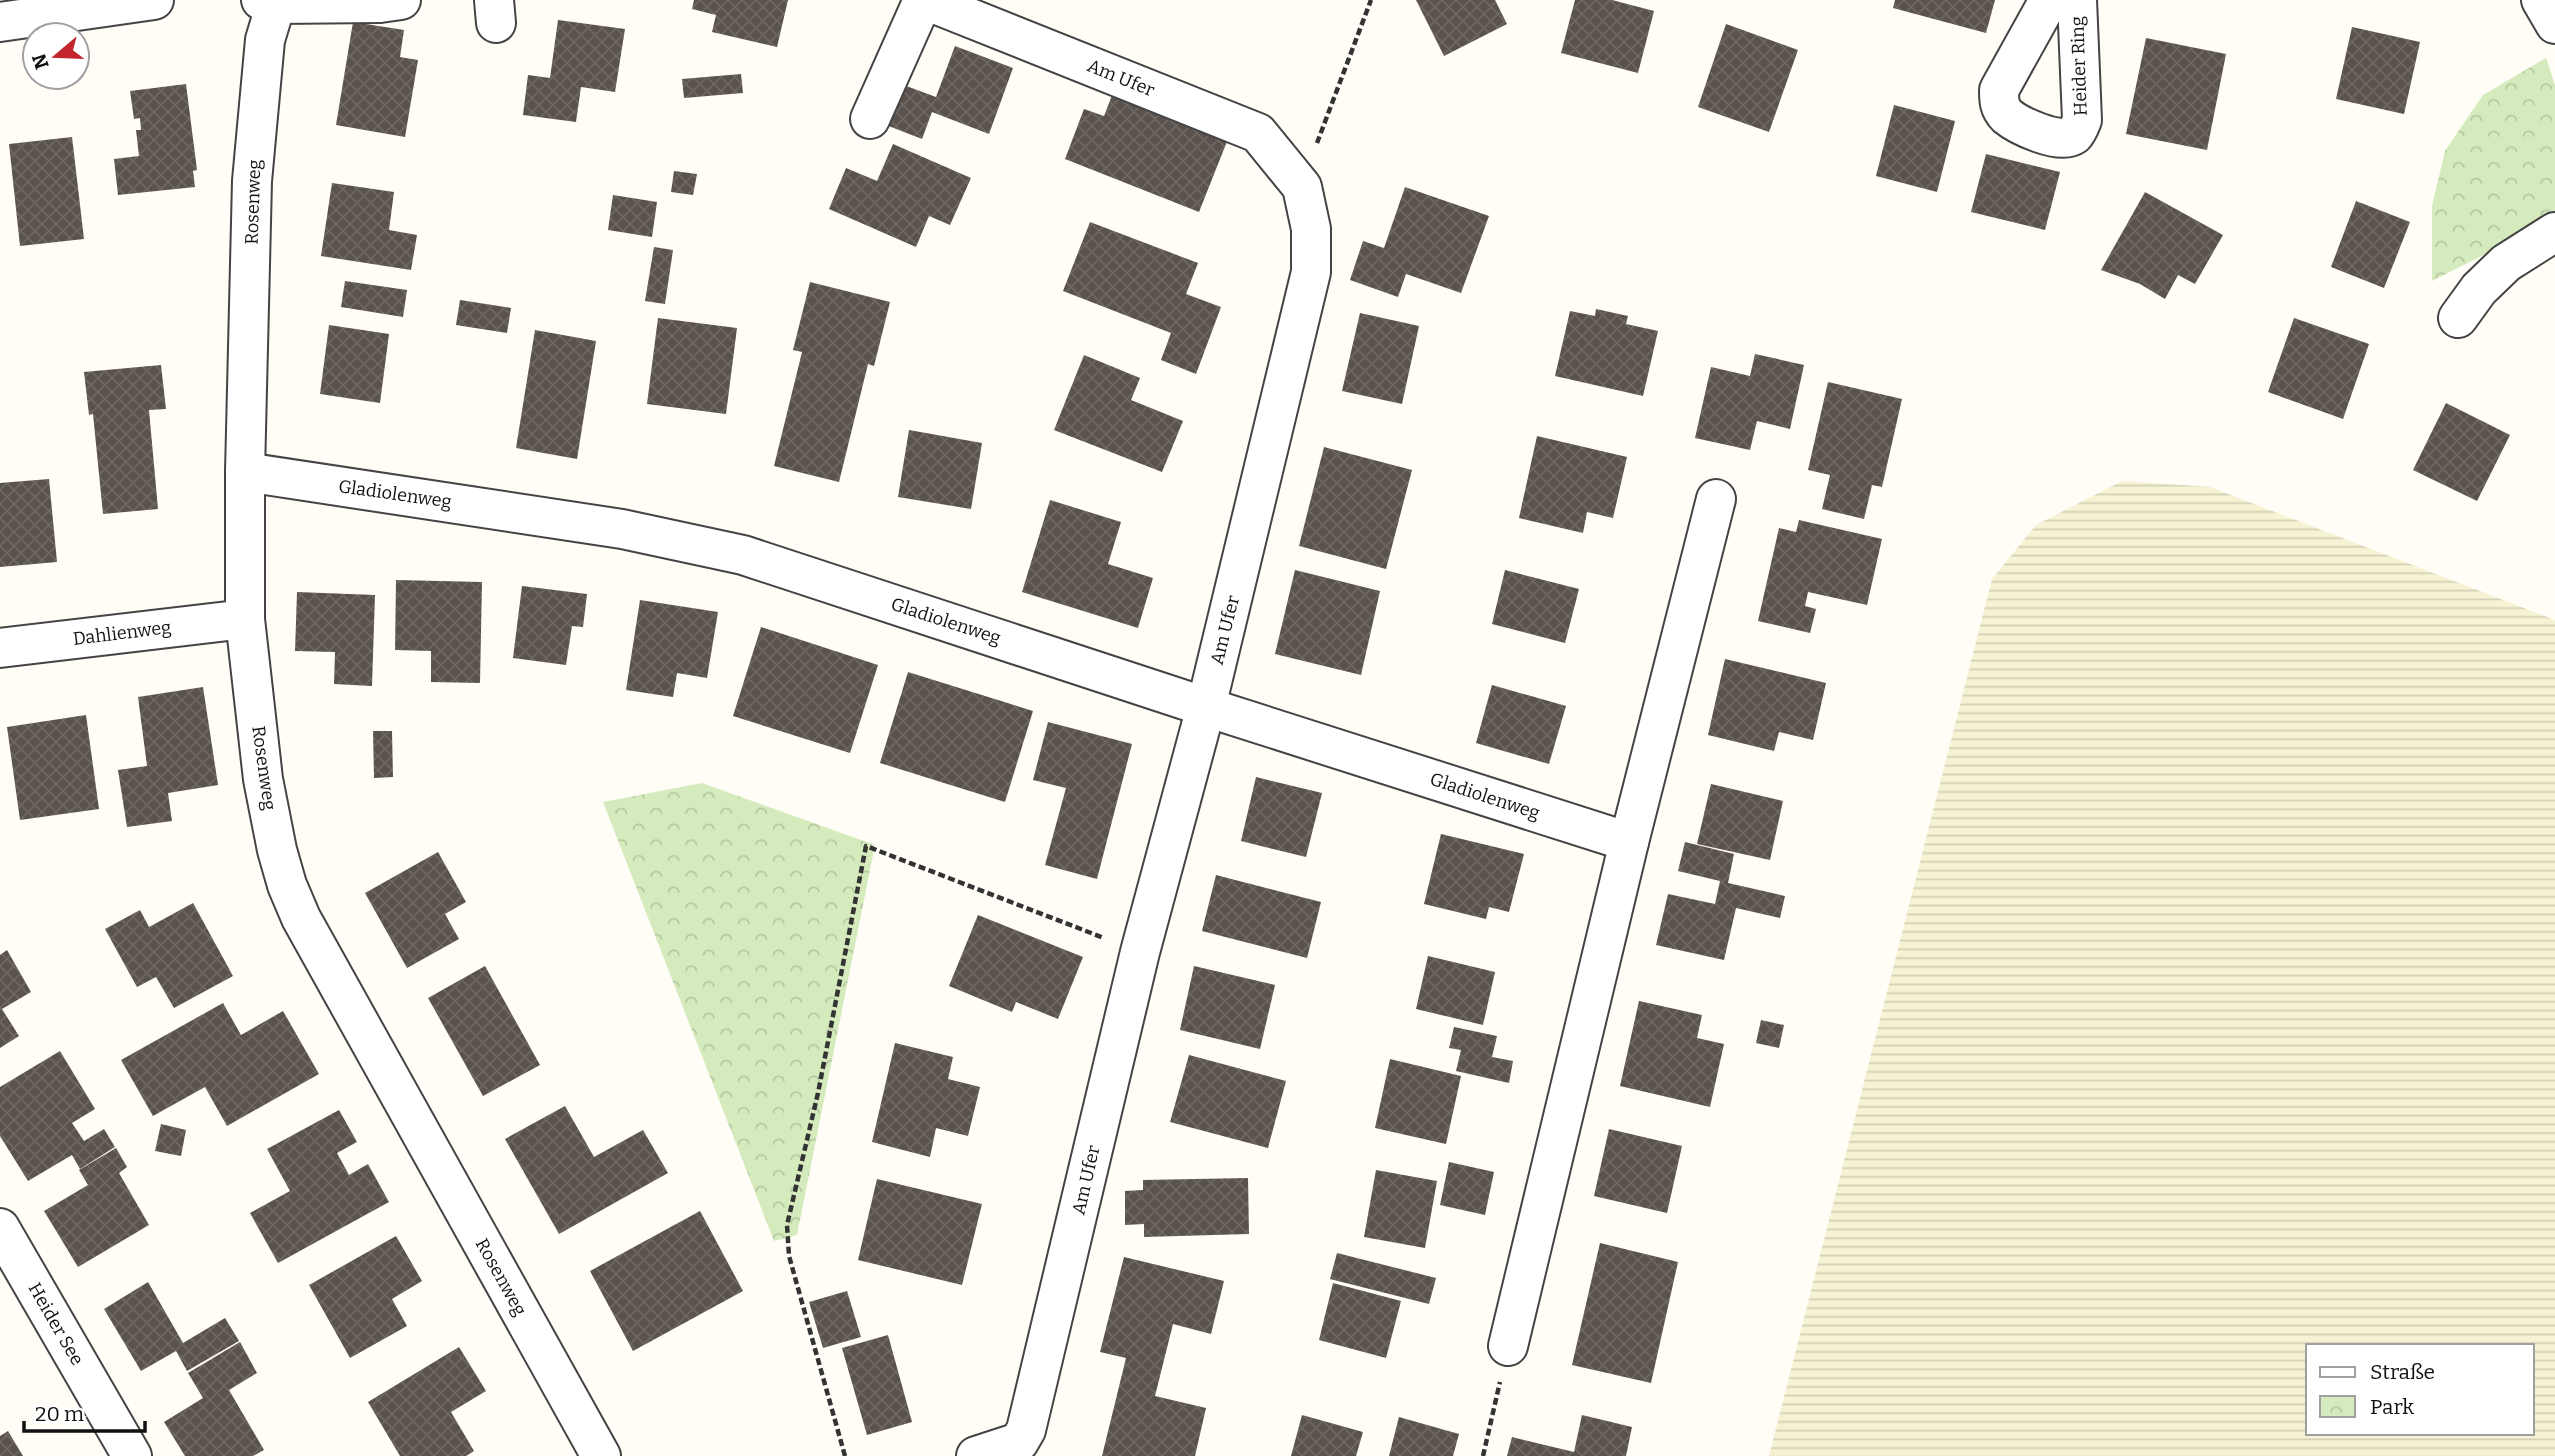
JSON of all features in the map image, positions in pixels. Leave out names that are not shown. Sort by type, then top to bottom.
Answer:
[{"type":"street","points":[[0,22],[90,7],[154,0]]},
{"type":"street","points":[[271,1],[380,3],[401,0]]},
{"type":"street","name":"Am Ufer","points":[[870,119],[924,0],[1258,133],[1302,187],[1311,229],[1311,272],[1206,707],[1140,952],[1026,1430],[1018,1442],[976,1456]]},
{"type":"street","name":"Heider Ring","points":[[2049,0],[1999,90],[1998,102],[2007,116],[2049,138],[2065,139],[2076,134],[2082,120],[2077,0]]},
{"type":"street","points":[[2541,0],[2555,24]]},
{"type":"street","name":"Rosenweg","points":[[271,1],[253,181],[245,472],[245,619],[263,779],[277,850],[286,885],[301,918],[601,1456]]},
{"type":"street","points":[[2458,318],[2479,289],[2506,263],[2555,232]]},
{"type":"street","name":"Gladiolenweg","points":[[245,472],[622,529],[743,555],[1629,842]]},
{"type":"street","points":[[1508,1346],[1629,842],[1716,499]]},
{"type":"street","name":"Dahlienweg","points":[[0,648],[245,619]]},
{"type":"street","name":"Heider See","points":[[0,1228],[132,1456]]},
{"type":"path","points":[[1302,187],[1324,121],[1371,0]]},
{"type":"path","points":[[845,1456],[789,1256],[787,1225],[818,1093],[866,846],[1140,952]]},
{"type":"path","points":[[1483,1456],[1508,1346]]},
{"type":"shaded area","points":[[2122,481],[2210,487],[2555,620],[2555,1456],[1769,1456],[1992,579],[2036,525]]},
{"type":"green space","points":[[2546,58],[2555,85],[2555,213],[2545,224],[2432,281],[2432,206],[2445,151],[2483,95]]},
{"type":"green space","points":[[702,783],[875,845],[797,1235],[774,1241],[603,802]]},
{"type":"building","points":[[694,0],[788,0],[777,47],[712,32],[716,15],[692,9]]},
{"type":"building","points":[[1416,0],[1495,0],[1507,24],[1444,56]]},
{"type":"building","points":[[1575,0],[1612,0],[1654,11],[1638,73],[1561,53]]},
{"type":"building","points":[[1895,0],[1995,0],[1986,33],[1893,8]]},
{"type":"building","points":[[558,20],[625,29],[615,92],[581,87],[576,122],[523,115],[528,75],[550,78]]},
{"type":"building","points":[[353,22],[404,30],[400,57],[418,60],[405,137],[336,125]]},
{"type":"building","points":[[1726,24],[1798,50],[1769,132],[1698,107]]},
{"type":"building","points":[[2352,27],[2420,42],[2404,114],[2336,99]]},
{"type":"building","points":[[2146,38],[2226,54],[2207,150],[2126,134]]},
{"type":"building","points":[[955,46],[1013,68],[989,134],[932,112],[922,139],[886,125],[901,84],[936,97]]},
{"type":"building","points":[[741,74],[743,93],[684,98],[682,79]]},
{"type":"building","points":[[186,84],[197,170],[193,171],[195,187],[118,195],[114,159],[139,156],[136,130],[141,130],[140,118],[134,119],[130,91]]},
{"type":"building","points":[[1113,93],[1228,139],[1199,212],[1065,159],[1084,109],[1104,116]]},
{"type":"building","points":[[1894,105],[1955,121],[1937,192],[1876,176]]},
{"type":"building","points":[[72,137],[84,239],[20,246],[9,144]]},
{"type":"building","points":[[893,144],[971,178],[950,225],[929,216],[916,247],[829,209],[846,168],[877,181]]},
{"type":"building","points":[[1986,154],[2060,172],[2045,230],[1971,212]]},
{"type":"building","points":[[674,171],[697,174],[693,195],[671,192]]},
{"type":"building","points":[[332,183],[394,192],[389,230],[417,235],[411,270],[321,256]]},
{"type":"building","points":[[1405,187],[1489,216],[1461,293],[1406,274],[1398,297],[1350,280],[1363,241],[1384,248]]},
{"type":"building","points":[[2145,192],[2223,235],[2195,284],[2178,275],[2165,299],[2140,284],[2101,270]]},
{"type":"building","points":[[613,195],[657,202],[652,237],[608,230]]},
{"type":"building","points":[[2356,201],[2410,222],[2384,288],[2331,267]]},
{"type":"building","points":[[1090,222],[1198,263],[1186,294],[1221,307],[1196,374],[1161,360],[1171,333],[1063,291]]},
{"type":"building","points":[[654,247],[673,250],[665,304],[645,301]]},
{"type":"building","points":[[345,281],[407,290],[403,317],[341,307]]},
{"type":"building","points":[[810,282],[890,302],[874,366],[868,364],[839,482],[774,466],[802,352],[793,350]]},
{"type":"building","points":[[460,300],[511,308],[507,333],[456,325]]},
{"type":"building","points":[[1596,309],[1628,316],[1626,324],[1658,331],[1643,396],[1555,376],[1570,311],[1595,316]]},
{"type":"building","points":[[1360,313],[1419,326],[1402,404],[1342,391]]},
{"type":"building","points":[[658,318],[737,328],[726,414],[647,404]]},
{"type":"building","points":[[2294,318],[2369,344],[2343,419],[2268,392]]},
{"type":"building","points":[[329,325],[389,334],[380,403],[320,394]]},
{"type":"building","points":[[535,330],[596,341],[577,459],[516,448]]},
{"type":"building","points":[[1755,354],[1804,365],[1790,429],[1757,421],[1750,450],[1695,438],[1711,367],[1750,376]]},
{"type":"building","points":[[1084,355],[1140,378],[1131,400],[1183,421],[1162,472],[1054,430]]},
{"type":"building","points":[[161,365],[166,409],[149,410],[158,509],[103,514],[93,414],[89,415],[84,372]]},
{"type":"building","points":[[1828,382],[1902,399],[1882,487],[1872,485],[1864,519],[1822,509],[1830,475],[1808,470]]},
{"type":"building","points":[[2446,403],[2510,435],[2477,501],[2413,470]]},
{"type":"building","points":[[909,430],[982,443],[971,509],[898,497]]},
{"type":"building","points":[[1537,436],[1627,457],[1613,518],[1587,512],[1583,533],[1519,518]]},
{"type":"building","points":[[1324,447],[1412,470],[1386,569],[1299,546]]},
{"type":"building","points":[[49,479],[57,562],[0,567],[0,483]]},
{"type":"building","points":[[1050,500],[1121,522],[1108,564],[1153,578],[1138,628],[1022,592]]},
{"type":"building","points":[[1799,520],[1882,539],[1867,605],[1808,592],[1805,606],[1816,609],[1810,633],[1758,621],[1779,528],[1796,532]]},
{"type":"building","points":[[1295,570],[1380,591],[1361,675],[1275,654]]},
{"type":"building","points":[[1505,570],[1579,589],[1565,643],[1492,624]]},
{"type":"building","points":[[396,580],[482,582],[480,683],[431,682],[431,651],[395,650]]},
{"type":"building","points":[[522,586],[587,594],[583,627],[572,626],[566,665],[513,658]]},
{"type":"building","points":[[297,592],[375,595],[372,686],[334,684],[335,652],[295,651]]},
{"type":"building","points":[[640,600],[718,612],[707,678],[677,673],[673,697],[626,690]]},
{"type":"building","points":[[761,627],[878,665],[850,753],[733,716]]},
{"type":"building","points":[[1725,659],[1826,683],[1813,740],[1779,732],[1774,751],[1708,735]]},
{"type":"building","points":[[908,672],[1033,711],[1005,802],[880,763]]},
{"type":"building","points":[[1492,685],[1566,706],[1549,764],[1476,743]]},
{"type":"building","points":[[203,687],[218,785],[168,793],[172,821],[127,827],[118,770],[147,766],[138,697]]},
{"type":"building","points":[[86,715],[99,809],[20,820],[7,727]]},
{"type":"building","points":[[1048,722],[1132,744],[1097,879],[1045,865],[1066,788],[1033,780]]},
{"type":"building","points":[[373,731],[392,731],[393,777],[374,778]]},
{"type":"building","points":[[1256,777],[1322,793],[1306,857],[1241,841]]},
{"type":"building","points":[[1711,784],[1783,801],[1770,860],[1697,844]]},
{"type":"building","points":[[1441,834],[1524,854],[1509,912],[1489,907],[1486,919],[1424,904]]},
{"type":"building","points":[[1685,842],[1734,854],[1728,883],[1785,896],[1780,918],[1736,908],[1724,960],[1656,945],[1668,894],[1715,904],[1720,881],[1678,871]]},
{"type":"building","points":[[438,852],[466,902],[445,914],[459,939],[407,968],[365,893]]},
{"type":"building","points":[[1216,875],[1321,902],[1307,958],[1202,931]]},
{"type":"building","points":[[193,903],[233,976],[174,1008],[156,977],[137,987],[105,929],[140,910],[149,927]]},
{"type":"building","points":[[978,915],[1083,957],[1058,1019],[1016,1002],[1012,1012],[949,986]]},
{"type":"building","points":[[7,950],[31,992],[2,1009],[19,1036],[0,1048],[0,955]]},
{"type":"building","points":[[1428,956],[1495,972],[1483,1025],[1416,1009]]},
{"type":"building","points":[[485,966],[540,1065],[483,1096],[428,998]]},
{"type":"building","points":[[1194,966],[1275,985],[1260,1049],[1180,1030]]},
{"type":"building","points":[[1639,1001],[1702,1015],[1697,1038],[1724,1044],[1710,1107],[1620,1086]]},
{"type":"building","points":[[223,1003],[241,1035],[283,1011],[319,1074],[227,1126],[205,1087],[153,1116],[121,1060]]},
{"type":"building","points":[[1761,1020],[1784,1025],[1779,1048],[1756,1043]]},
{"type":"building","points":[[1454,1027],[1497,1036],[1492,1057],[1513,1061],[1509,1083],[1456,1071],[1461,1050],[1449,1048]]},
{"type":"building","points":[[895,1043],[953,1057],[948,1079],[980,1087],[968,1136],[936,1128],[930,1157],[872,1142]]},
{"type":"building","points":[[60,1051],[95,1109],[72,1123],[84,1141],[104,1129],[115,1147],[80,1169],[72,1155],[28,1181],[0,1136],[0,1087]]},
{"type":"building","points":[[1189,1055],[1286,1081],[1268,1148],[1170,1122]]},
{"type":"building","points":[[1390,1059],[1461,1076],[1446,1144],[1375,1128]]},
{"type":"building","points":[[565,1106],[594,1157],[643,1130],[668,1173],[559,1234],[505,1139]]},
{"type":"building","points":[[339,1110],[357,1142],[337,1153],[349,1175],[368,1164],[389,1202],[278,1263],[250,1213],[290,1191],[267,1149]]},
{"type":"building","points":[[161,1124],[186,1130],[181,1156],[155,1151]]},
{"type":"building","points":[[1609,1129],[1682,1146],[1667,1213],[1594,1196]]},
{"type":"building","points":[[116,1148],[127,1167],[119,1173],[149,1225],[78,1267],[44,1211],[88,1185],[79,1170]]},
{"type":"building","points":[[1449,1162],[1494,1172],[1485,1215],[1440,1205]]},
{"type":"building","points":[[1376,1170],[1437,1181],[1425,1248],[1364,1237]]},
{"type":"building","points":[[1248,1178],[1249,1234],[1144,1237],[1144,1224],[1125,1225],[1125,1191],[1143,1190],[1143,1180]]},
{"type":"building","points":[[877,1179],[982,1204],[962,1285],[858,1260]]},
{"type":"building","points":[[700,1211],[743,1291],[633,1351],[590,1271]]},
{"type":"building","points":[[396,1236],[422,1281],[392,1299],[407,1326],[350,1358],[309,1285]]},
{"type":"building","points":[[1600,1243],[1678,1262],[1651,1383],[1572,1365]]},
{"type":"building","points":[[1337,1253],[1436,1278],[1429,1304],[1330,1279]]},
{"type":"building","points":[[1124,1257],[1224,1281],[1211,1334],[1173,1324],[1155,1396],[1206,1408],[1195,1456],[1102,1456],[1126,1358],[1100,1352]]},
{"type":"building","points":[[148,1282],[183,1343],[225,1318],[239,1341],[187,1371],[176,1351],[141,1371],[104,1309]]},
{"type":"building","points":[[1333,1283],[1401,1301],[1386,1358],[1319,1340]]},
{"type":"building","points":[[847,1291],[861,1337],[823,1348],[809,1302]]},
{"type":"building","points":[[888,1335],[912,1422],[867,1435],[842,1348]]},
{"type":"building","points":[[240,1342],[257,1373],[229,1390],[264,1450],[253,1456],[185,1456],[164,1422],[203,1398],[188,1373]]},
{"type":"building","points":[[459,1347],[486,1391],[451,1412],[474,1451],[466,1456],[400,1456],[368,1402]]},
{"type":"building","points":[[1302,1415],[1363,1432],[1356,1456],[1291,1456]]},
{"type":"building","points":[[1582,1415],[1632,1427],[1626,1456],[1507,1456],[1512,1437],[1574,1452]]},
{"type":"building","points":[[1399,1417],[1459,1434],[1453,1456],[1389,1456]]},
{"type":"building","points":[[8,1431],[23,1456],[0,1456],[0,1436]]}]
